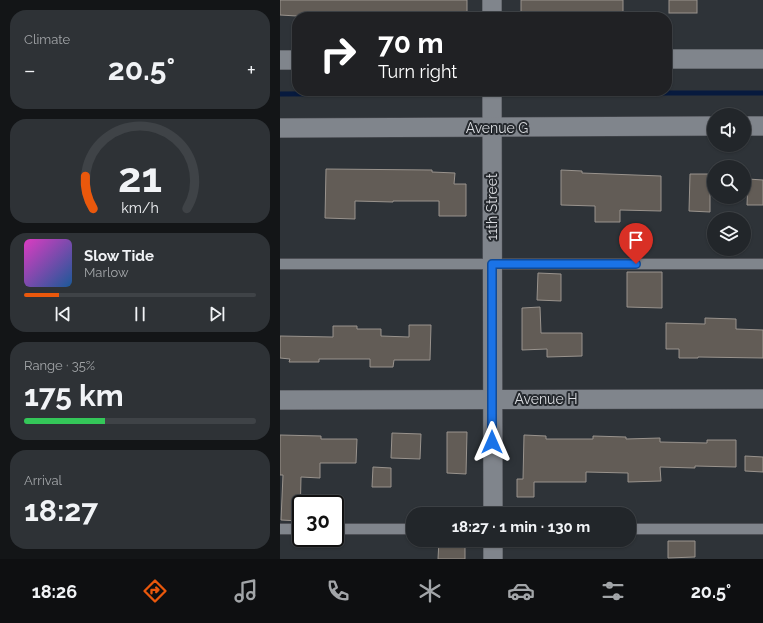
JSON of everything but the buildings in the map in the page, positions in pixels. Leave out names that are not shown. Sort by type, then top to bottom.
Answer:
[{"type":"street","points":[[492,0],[492,12]]},
{"type":"street","points":[[672,59],[763,59]]},
{"type":"street","points":[[280,60],[292,60]]},
{"type":"street","name":"11th Street","points":[[492,96],[493,507]]},
{"type":"street","name":"Avenue G","points":[[280,128],[707,126]]},
{"type":"street","points":[[751,126],[763,126]]},
{"type":"street","name":"Avenue H","points":[[280,400],[763,399]]},
{"type":"street","points":[[493,547],[493,559]]},
{"type":"lane","points":[[280,264],[763,264]]},
{"type":"lane","points":[[280,529],[292,529]]},
{"type":"lane","points":[[344,529],[406,529]]},
{"type":"lane","points":[[636,529],[763,529]]},
{"type":"waterway","points":[[672,93],[763,93]]},
{"type":"waterway","points":[[280,94],[292,94]]},
{"type":"route","points":[[492,442],[492,264],[636,264]]}]
